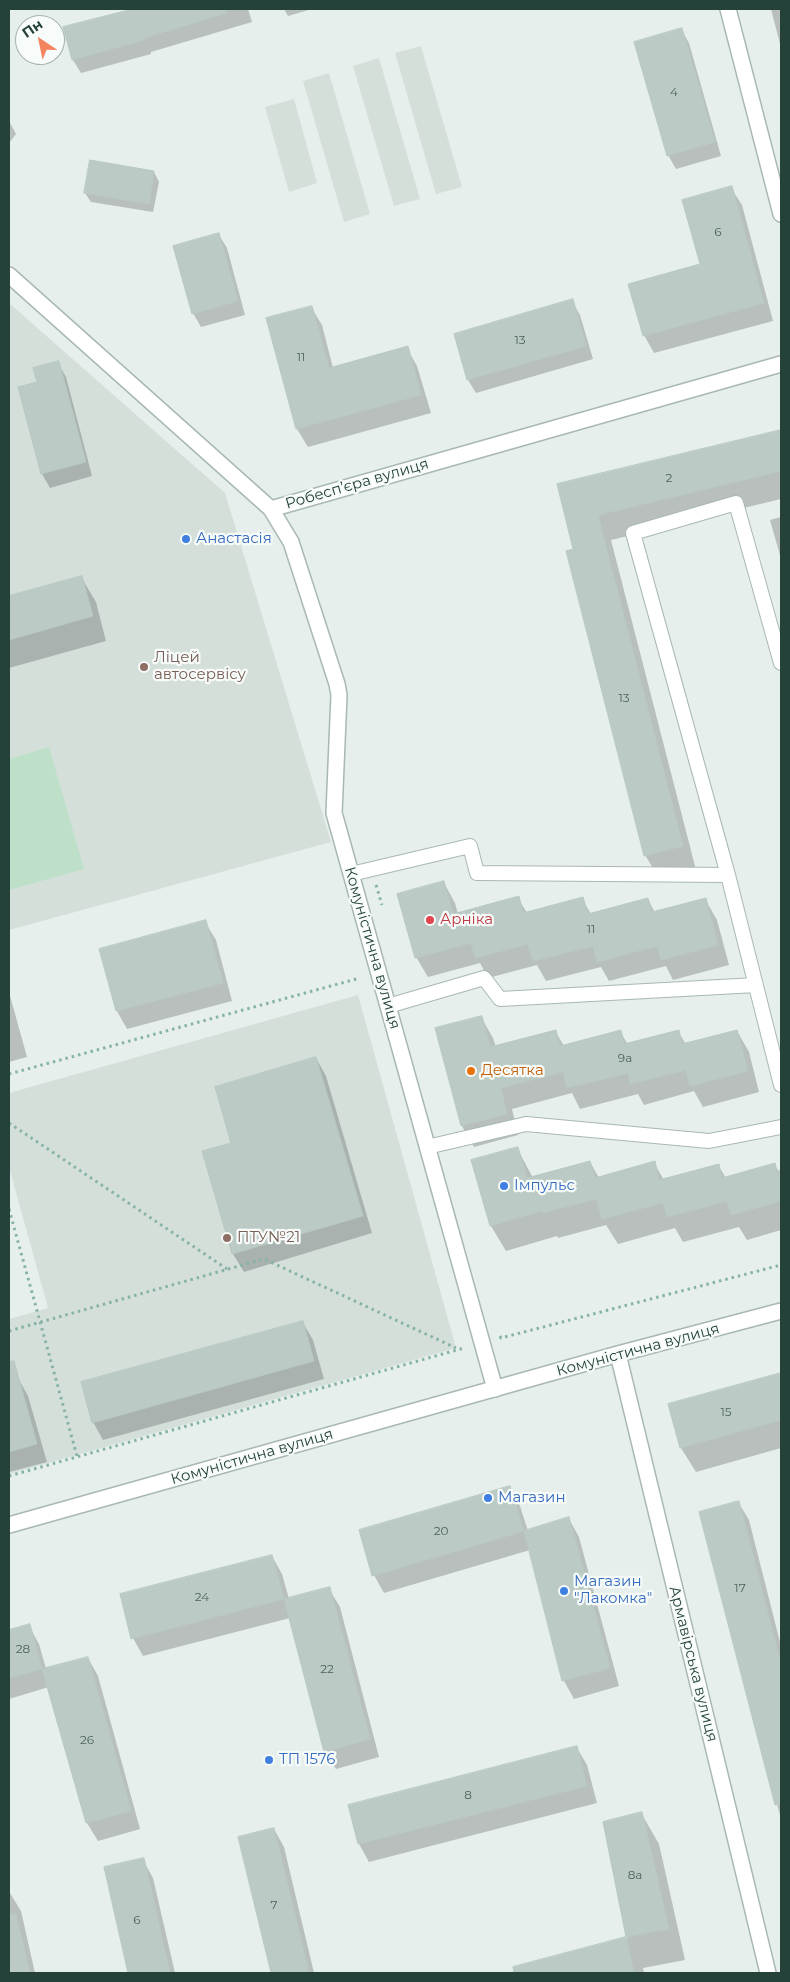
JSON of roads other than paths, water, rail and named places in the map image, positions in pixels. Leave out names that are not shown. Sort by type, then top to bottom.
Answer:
[{"type":"street","points":[[728,9],[781,214]]},
{"type":"street","name":"Робесп’єра вулиця","points":[[9,275],[271,508],[781,364]]},
{"type":"street","name":"Комуністична вулиця","points":[[271,508],[291,542],[339,695],[334,814],[494,1389]]},
{"type":"street","name":"Комуністична вулиця","points":[[9,1525],[618,1354],[781,1311]]},
{"type":"street","name":"Армавірська вулиця","points":[[618,1354],[768,1973]]},
{"type":"lane","points":[[781,663],[736,503],[633,533],[728,875],[781,1084]]},
{"type":"lane","points":[[351,874],[470,846],[477,873],[728,875]]},
{"type":"lane","points":[[388,1006],[484,978],[500,999],[756,985]]},
{"type":"lane","points":[[427,1147],[526,1124],[709,1141],[781,1127]]},
{"type":"place","name":"Анастасія","points":[[186,539]]},
{"type":"place","name":"Ліцей автосервісу","points":[[144,667]]},
{"type":"place","name":"Арніка","points":[[430,920]]},
{"type":"place","name":"Десятка","points":[[471,1071]]},
{"type":"place","name":"Імпульс","points":[[504,1186]]},
{"type":"place","name":"ПТУ№21","points":[[227,1238]]},
{"type":"place","name":"Магазин","points":[[488,1498]]},
{"type":"place","name":"Магазин \"Лакомка\"","points":[[564,1591]]},
{"type":"place","name":"ТП 1576","points":[[269,1760]]}]
